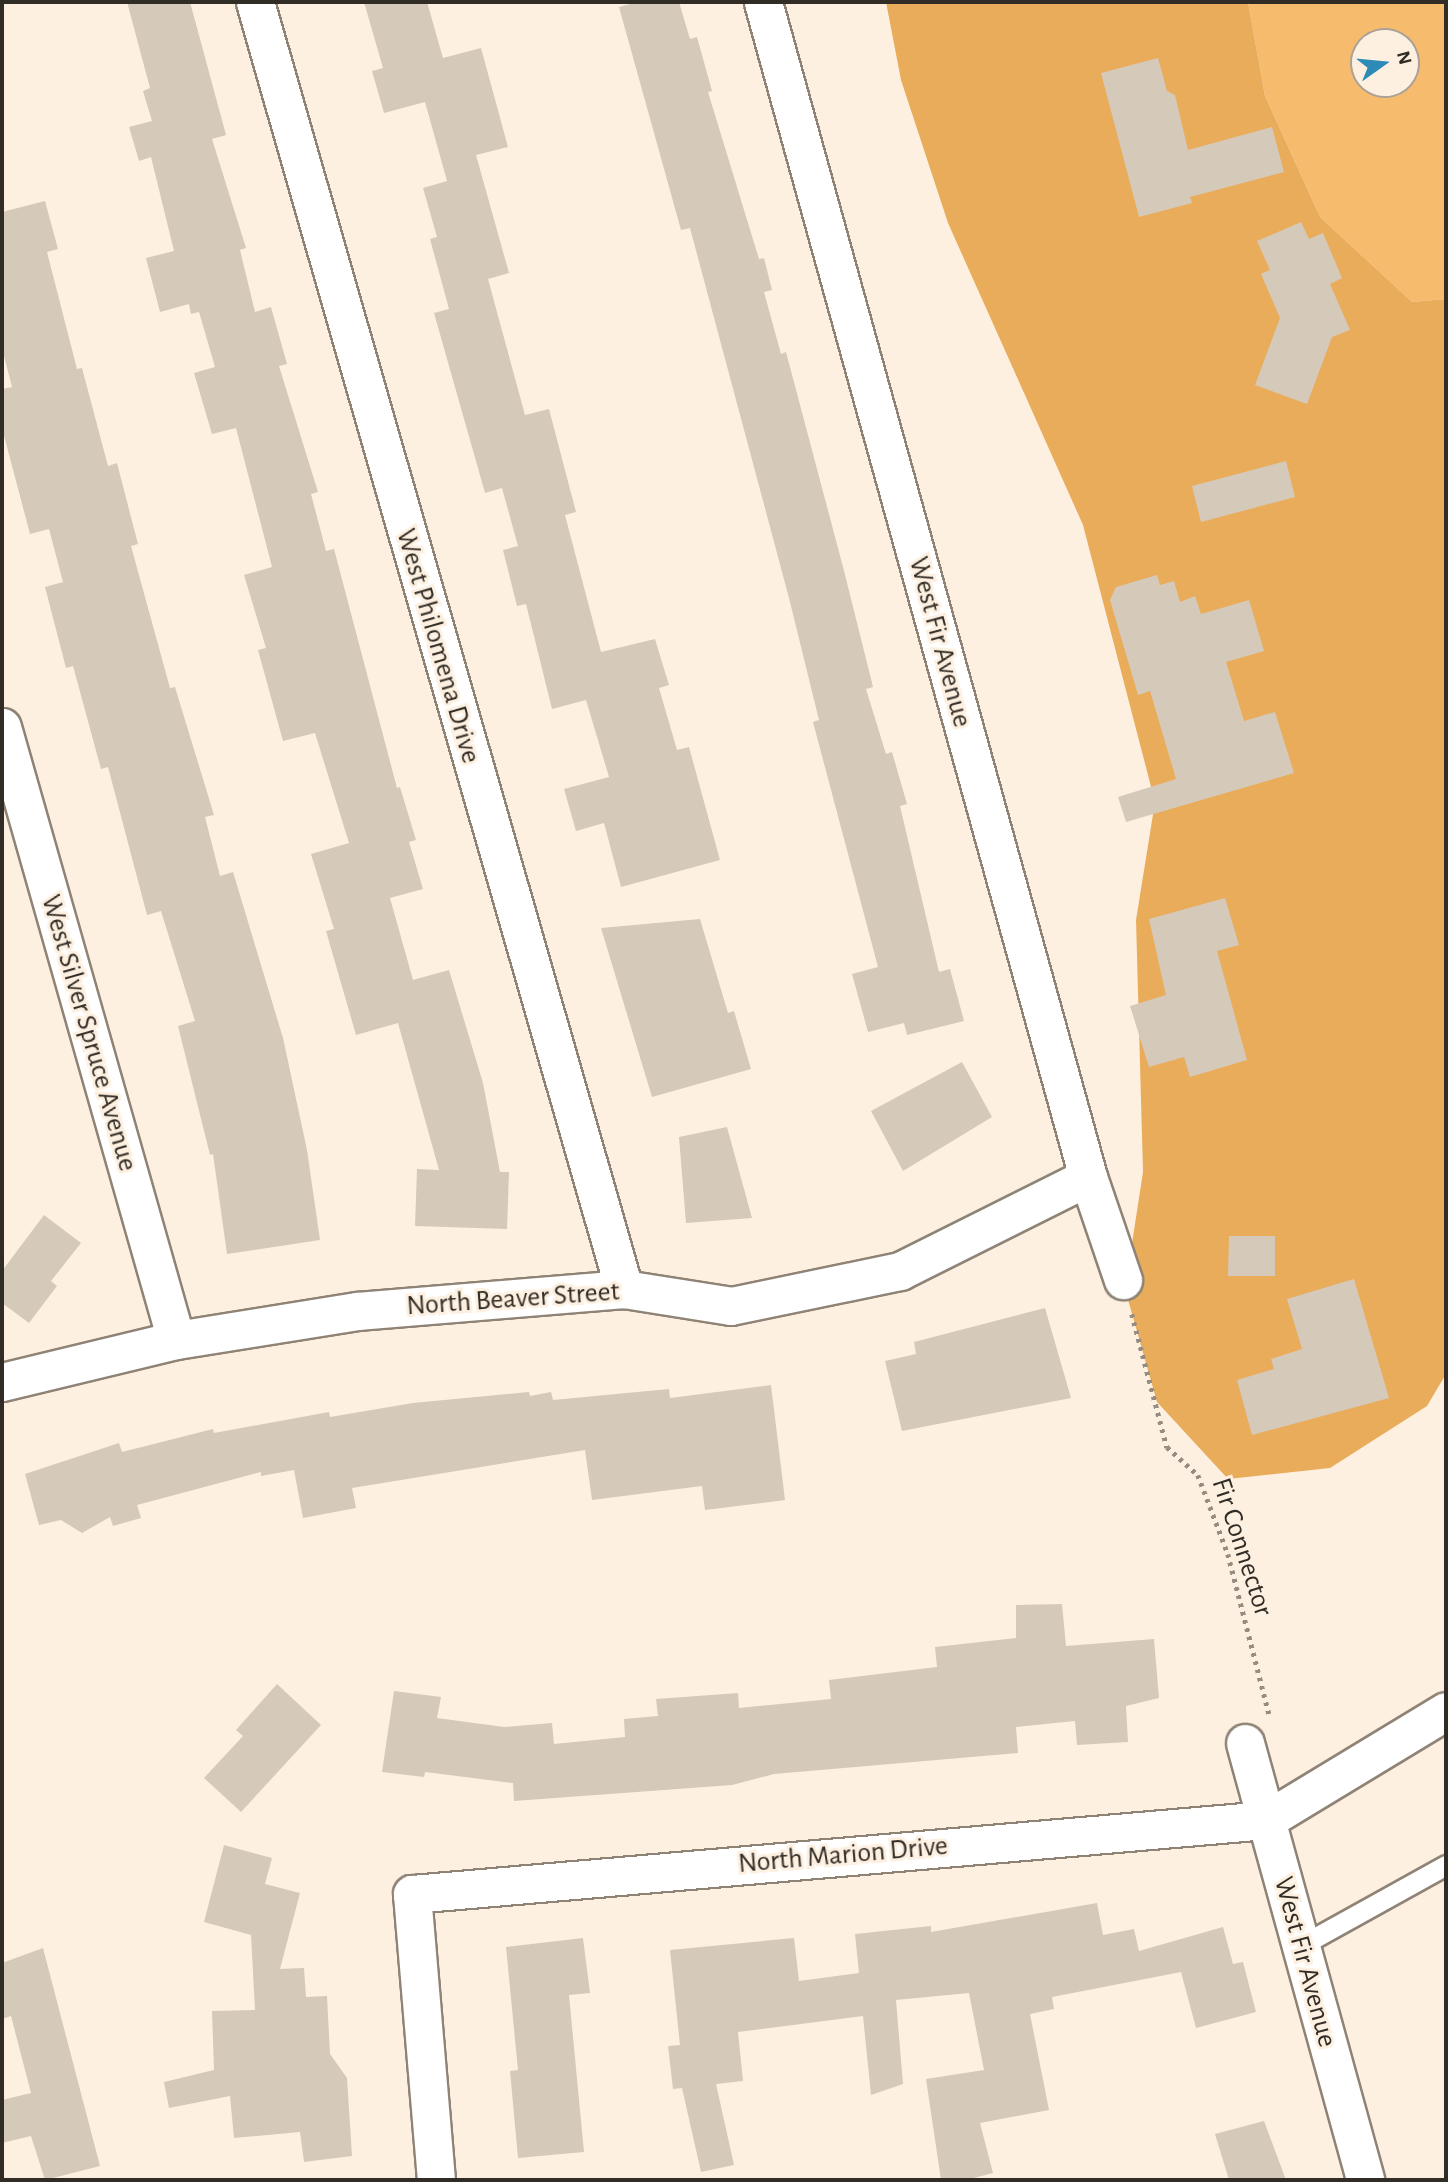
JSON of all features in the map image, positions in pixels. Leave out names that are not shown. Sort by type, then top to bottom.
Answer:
[{"type":"street","name":"West Philomena Drive","points":[[255,2],[624,1289]]},
{"type":"street","name":"West Fir Avenue","points":[[762,2],[1088,1177],[1123,1280]]},
{"type":"street","name":"West Silver Spruce Avenue","points":[[2,727],[176,1340]]},
{"type":"street","name":"North Beaver Street","points":[[2,1382],[176,1340],[357,1311],[624,1289],[730,1306],[900,1271],[1088,1177]]},
{"type":"street","name":"North Marion Drive","points":[[436,2180],[426,2095],[412,1894],[1266,1820],[1446,1711]]},
{"type":"street","name":"West Fir Avenue","points":[[1245,1743],[1365,2180]]},
{"type":"lane","points":[[1300,1946],[1446,1865]]},
{"type":"path","name":"Fir Connector","points":[[1123,1280],[1167,1447],[1198,1475],[1235,1581],[1273,1728],[1245,1743]]},
{"type":"shaded area","points":[[886,2],[1248,2],[1265,96],[1320,217],[1412,302],[1446,299],[1446,1374],[1427,1406],[1330,1468],[1228,1479],[1157,1402],[1125,1289],[1143,1172],[1136,920],[1155,802],[1083,525],[948,223],[901,80]]},
{"type":"shaded area","points":[[1248,2],[1446,2],[1446,299],[1412,302],[1320,217],[1265,96]]},
{"type":"building","points":[[127,2],[190,2],[226,135],[212,139],[246,248],[240,250],[255,312],[271,307],[287,364],[279,366],[318,492],[311,494],[326,551],[334,549],[397,788],[400,787],[416,840],[409,842],[423,889],[390,898],[413,980],[449,970],[483,1083],[500,1172],[509,1172],[507,1229],[415,1226],[417,1169],[439,1170],[398,1023],[356,1035],[326,931],[334,929],[311,854],[349,843],[315,733],[283,741],[258,650],[266,648],[244,575],[272,567],[236,428],[212,434],[194,373],[215,367],[199,312],[191,314],[189,304],[160,312],[146,258],[174,251],[151,157],[139,161],[129,127],[152,121],[143,91],[150,88]]},
{"type":"building","points":[[364,2],[427,2],[443,58],[481,48],[508,147],[476,155],[509,273],[488,279],[525,415],[549,409],[576,512],[565,515],[601,652],[655,639],[669,685],[659,688],[677,750],[689,747],[720,860],[621,887],[604,823],[576,831],[564,789],[609,777],[586,700],[552,709],[526,604],[517,606],[503,550],[518,546],[502,488],[485,493],[434,313],[449,309],[430,239],[437,237],[423,188],[447,181],[425,102],[384,113],[372,71],[383,68]]},
{"type":"building","points":[[638,2],[679,2],[690,39],[697,37],[712,91],[708,92],[759,259],[764,258],[772,290],[764,292],[781,354],[786,352],[843,567],[873,687],[866,689],[886,754],[892,752],[907,804],[900,806],[939,972],[950,969],[964,1021],[907,1035],[904,1023],[868,1032],[852,974],[878,967],[813,722],[819,720],[789,598],[690,228],[681,230],[619,7]]},
{"type":"building","points":[[1158,58],[1167,91],[1175,95],[1188,150],[1272,127],[1284,172],[1190,197],[1192,203],[1139,217],[1101,73]]},
{"type":"building","points":[[45,201],[58,249],[47,252],[77,369],[82,368],[108,466],[117,463],[138,544],[131,546],[170,688],[175,687],[214,815],[205,817],[220,876],[233,872],[283,1038],[307,1150],[320,1240],[227,1254],[213,1154],[210,1155],[178,1026],[195,1021],[161,911],[147,915],[108,767],[101,769],[73,666],[66,668],[45,587],[63,582],[49,529],[30,534],[2,428],[2,389],[12,387],[2,348],[2,212]]},
{"type":"building","points":[[1301,222],[1309,239],[1323,233],[1342,278],[1330,284],[1350,330],[1332,337],[1307,404],[1255,385],[1280,318],[1261,274],[1270,270],[1257,241]]},
{"type":"building","points":[[1286,461],[1295,497],[1201,522],[1192,486]]},
{"type":"building","points":[[1157,575],[1160,585],[1174,581],[1180,602],[1195,596],[1201,614],[1249,600],[1264,651],[1226,662],[1244,721],[1275,712],[1294,773],[1126,822],[1118,797],[1176,779],[1150,691],[1138,695],[1110,600],[1116,587]]},
{"type":"building","points":[[1225,898],[1239,945],[1217,951],[1247,1060],[1190,1077],[1184,1057],[1149,1067],[1130,1006],[1166,995],[1149,919]]},
{"type":"building","points":[[700,919],[728,1013],[734,1011],[751,1069],[652,1097],[601,928]]},
{"type":"building","points":[[962,1062],[992,1117],[903,1171],[871,1111]]},
{"type":"building","points":[[727,1127],[752,1218],[686,1223],[679,1137]]},
{"type":"building","points":[[44,1215],[81,1243],[51,1281],[57,1286],[29,1323],[2,1303],[2,1271]]},
{"type":"building","points":[[1229,1236],[1275,1236],[1275,1276],[1228,1276]]},
{"type":"building","points":[[1354,1279],[1389,1398],[1252,1435],[1237,1380],[1274,1369],[1271,1359],[1302,1349],[1287,1299]]},
{"type":"building","points":[[1045,1308],[1071,1398],[902,1431],[885,1361],[916,1354],[914,1342]]},
{"type":"building","points":[[771,1385],[785,1500],[705,1510],[702,1486],[592,1500],[585,1450],[352,1488],[356,1508],[303,1518],[294,1470],[261,1476],[261,1472],[137,1505],[141,1518],[113,1526],[110,1517],[82,1533],[61,1520],[39,1525],[25,1474],[119,1443],[122,1452],[213,1429],[214,1433],[329,1412],[330,1417],[413,1403],[529,1392],[530,1396],[551,1392],[553,1400],[669,1389],[670,1398]]},
{"type":"building","points":[[1062,1604],[1066,1646],[1154,1639],[1159,1698],[1126,1706],[1128,1742],[1077,1745],[1075,1721],[1016,1727],[1018,1753],[774,1774],[732,1785],[514,1801],[513,1783],[425,1772],[424,1777],[382,1772],[394,1691],[441,1697],[437,1718],[504,1727],[552,1723],[554,1744],[625,1737],[624,1719],[658,1716],[656,1699],[738,1693],[739,1708],[831,1699],[829,1680],[937,1667],[935,1647],[1016,1638],[1016,1605]]},
{"type":"building","points":[[277,1684],[321,1725],[241,1812],[204,1778],[243,1736],[236,1730]]},
{"type":"building","points":[[224,1845],[272,1858],[265,1884],[300,1893],[280,1969],[304,1968],[306,1997],[327,1996],[330,2054],[347,2078],[352,2156],[304,2162],[300,2132],[234,2138],[230,2096],[169,2108],[164,2082],[214,2070],[212,2011],[255,2010],[251,1935],[204,1922]]},
{"type":"building","points":[[1097,1903],[1103,1935],[1134,1929],[1139,1951],[1223,1927],[1233,1964],[1243,1962],[1256,2012],[1196,2028],[1181,1972],[1052,1997],[1054,2009],[1030,2014],[1049,2110],[980,2123],[993,2173],[966,2180],[941,2180],[926,2079],[984,2070],[969,1993],[896,2000],[903,2084],[871,2095],[863,2016],[738,2032],[743,2081],[716,2084],[734,2165],[701,2172],[682,2088],[673,2089],[668,2046],[680,2045],[670,1950],[794,1938],[799,1981],[859,1973],[855,1934],[931,1926],[931,1932]]},
{"type":"building","points":[[583,1938],[590,1993],[569,1995],[584,2152],[518,2158],[510,2071],[518,2070],[506,1947]]},
{"type":"building","points":[[43,1948],[100,2166],[45,2180],[31,2136],[2,2143],[2,2100],[31,2093],[11,2016],[2,2019],[2,1963]]},
{"type":"building","points":[[1264,2121],[1286,2180],[1229,2180],[1215,2134]]}]
